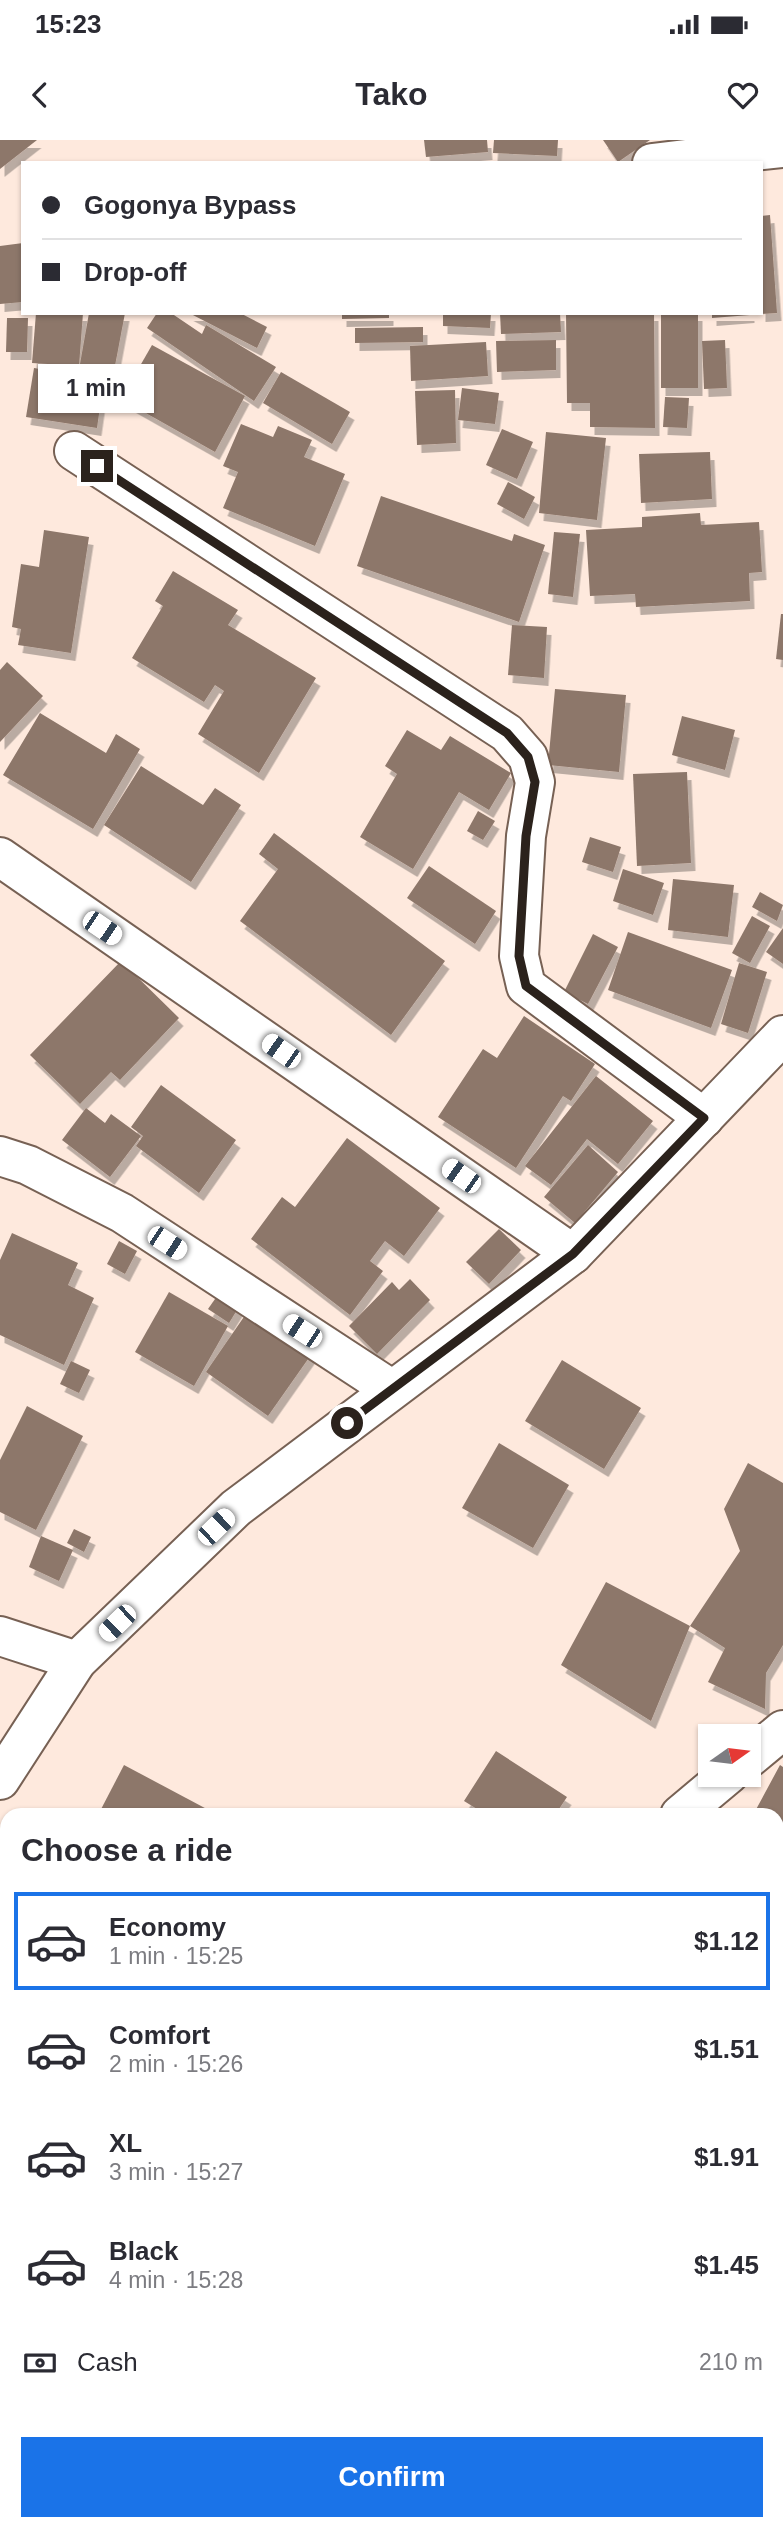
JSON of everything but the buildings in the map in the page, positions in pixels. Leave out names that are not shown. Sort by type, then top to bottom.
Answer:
[{"type":"street","points":[[667,161],[780,146]]},
{"type":"street","points":[[74,451],[507,733],[528,757],[535,782],[526,836],[519,956],[526,986],[704,1118]]},
{"type":"street","points":[[0,857],[573,1254]]},
{"type":"street","points":[[0,1780],[77,1661],[236,1508],[573,1254],[783,1035]]},
{"type":"street","points":[[0,1156],[28,1165],[122,1213],[391,1389]]},
{"type":"street","points":[[0,1636],[77,1661]]},
{"type":"street","points":[[761,1748],[783,1730]]},
{"type":"street","points":[[688,1808],[713,1787]]},
{"type":"route","points":[[97,466],[507,733],[528,757],[535,782],[526,836],[519,956],[526,986],[704,1118],[573,1254],[347,1423]]}]
